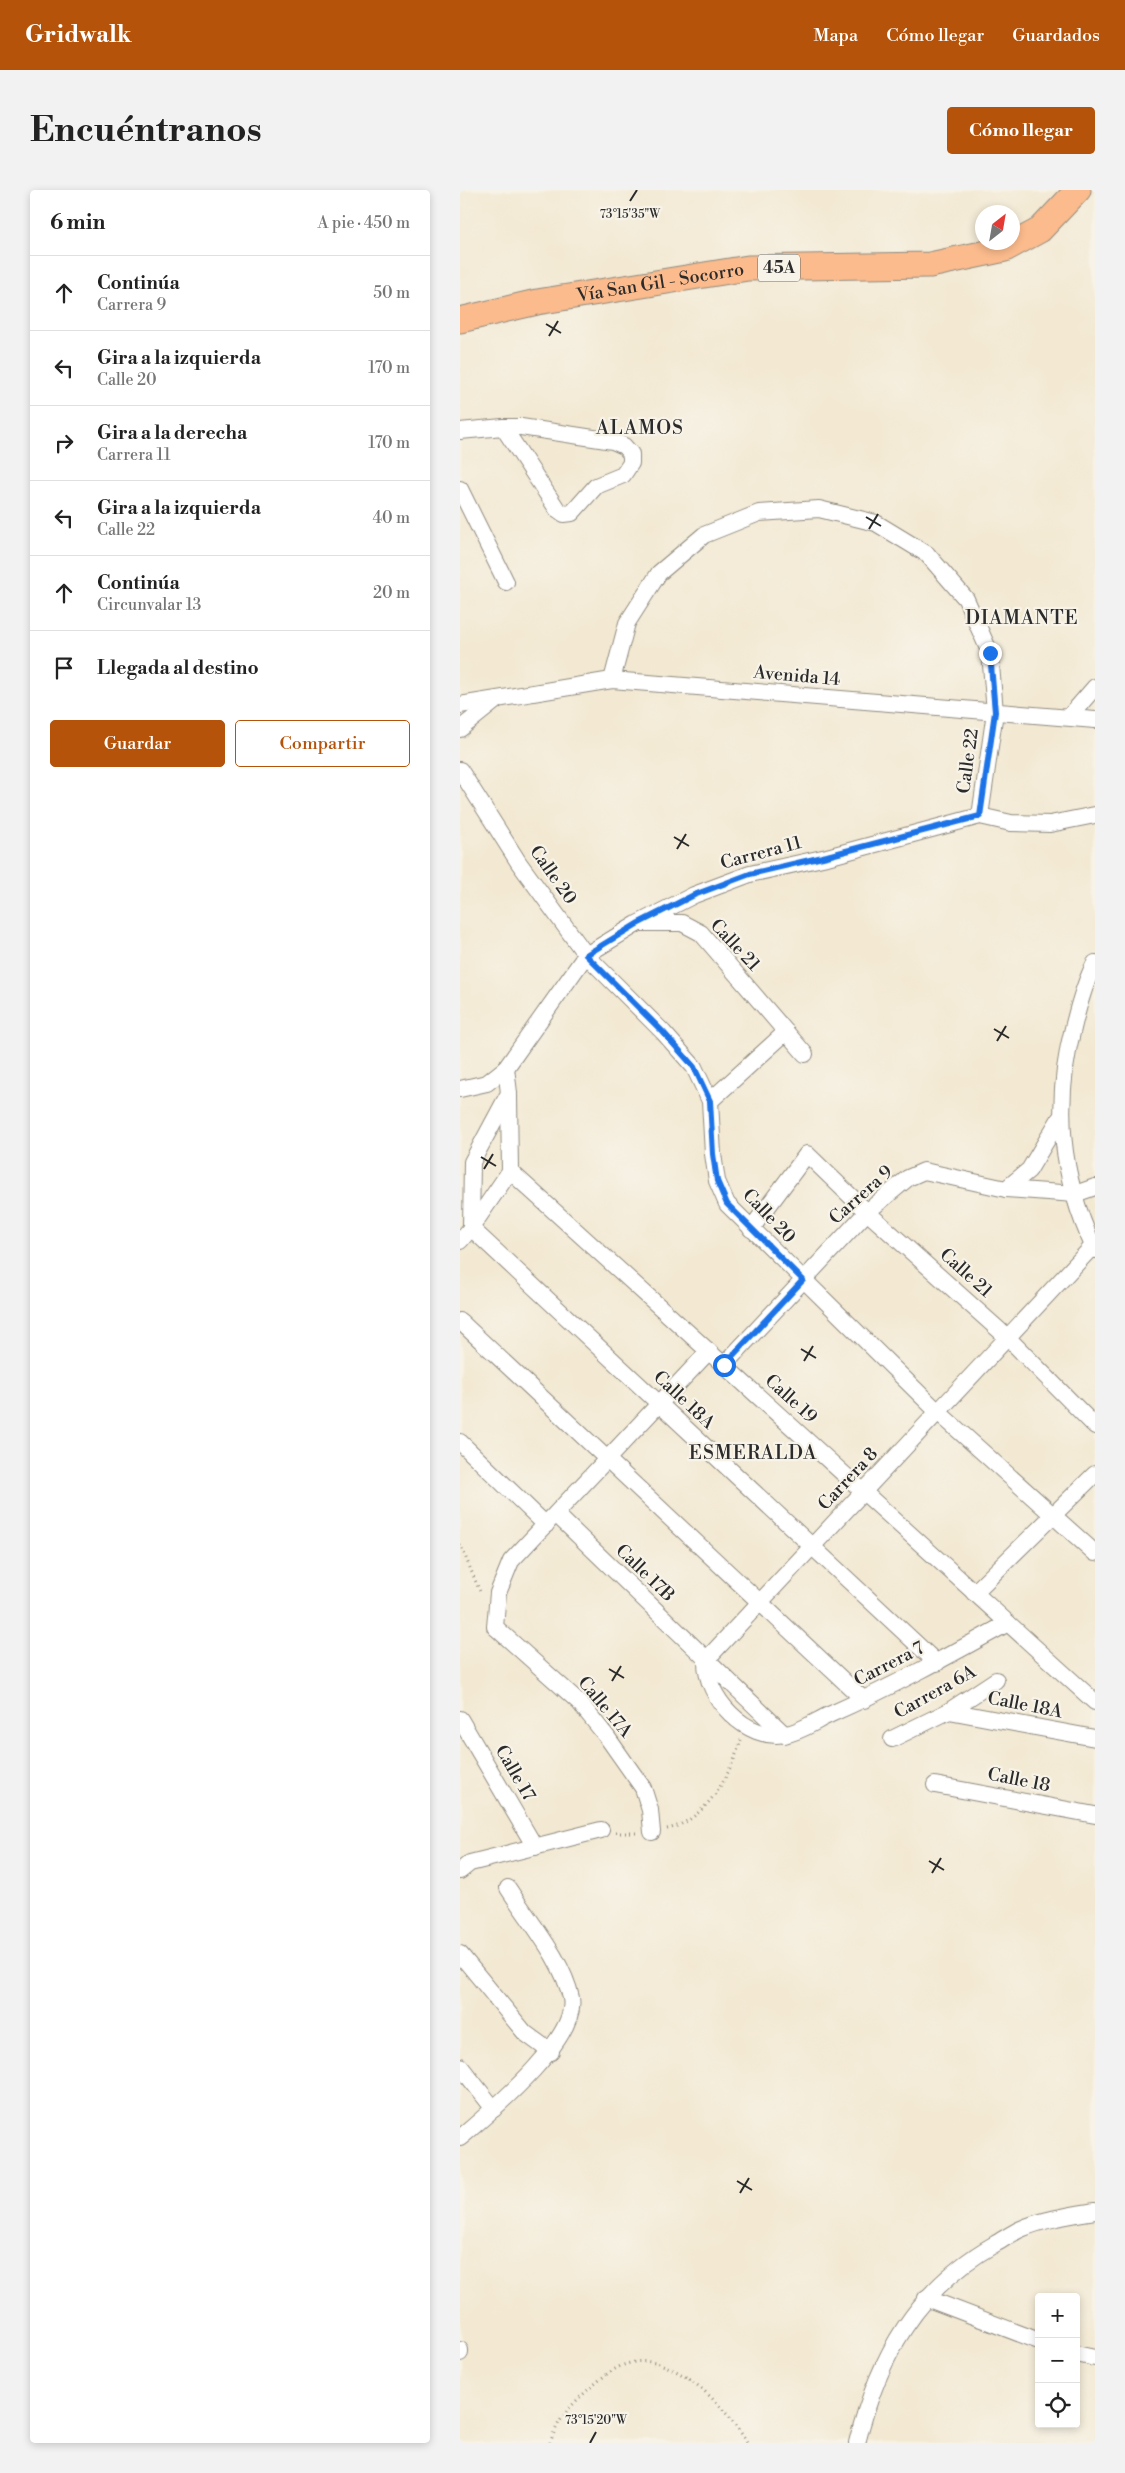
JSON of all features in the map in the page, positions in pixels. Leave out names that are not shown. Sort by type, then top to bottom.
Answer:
[{"type":"highway","name":"Vía San Gil - Socorro","points":[[460,320],[536,302],[748,268],[930,265],[1005,249],[1040,230],[1078,190]]},
{"type":"street","points":[[460,430],[503,427],[613,441],[624,446],[631,454],[631,463],[623,475],[596,486],[572,513],[564,514],[557,509],[503,427]]},
{"type":"street","points":[[460,489],[506,582]]},
{"type":"street","name":"Calle 22","points":[[612,680],[627,623],[659,573],[704,535],[759,513],[819,509],[876,523],[927,554],[966,599],[990,653],[995,712],[980,816]]},
{"type":"street","name":"Avenida 14","points":[[460,705],[612,680],[1095,720]]},
{"type":"street","points":[[1069,717],[1095,687]]},
{"type":"street","points":[[460,729],[497,699]]},
{"type":"street","name":"Calle 20","points":[[460,770],[519,863],[586,955],[663,1032],[694,1067],[710,1101],[710,1126],[717,1181],[727,1204],[938,1412],[1054,1514],[1095,1553]]},
{"type":"street","name":"Carrera 11","points":[[460,1089],[487,1083],[506,1068],[586,955],[637,924],[694,895],[750,874],[980,816],[1011,823],[1050,824],[1095,815]]},
{"type":"street","name":"Calle 21","points":[[637,924],[682,923],[701,933],[805,1054]]},
{"type":"street","points":[[1094,1248],[1067,1172],[1060,1118],[1065,1058],[1080,1000],[1095,963]]},
{"type":"street","points":[[710,1101],[786,1032]]},
{"type":"street","points":[[460,1241],[510,1171],[509,1094],[506,1068]]},
{"type":"street","points":[[471,1228],[472,1162],[509,1094]]},
{"type":"street","points":[[1006,1190],[1029,1170],[1060,1118]]},
{"type":"street","name":"Calle 21","points":[[751,1229],[807,1154],[867,1212],[1008,1338],[1095,1426]]},
{"type":"street","name":"Calle 19","points":[[510,1171],[1095,1702]]},
{"type":"street","name":"Carrera 9","points":[[724,1365],[867,1212],[908,1178],[924,1171],[1006,1190],[1074,1194]]},
{"type":"street","points":[[1074,1194],[1095,1187]]},
{"type":"street","name":"Calle 18A","points":[[471,1228],[937,1663]]},
{"type":"street","name":"Carrera 8","points":[[706,1660],[1094,1248]]},
{"type":"street","points":[[460,1321],[864,1700]]},
{"type":"street","points":[[496,1627],[498,1593],[511,1560],[551,1520],[709,1351]]},
{"type":"street","name":"Calle 17B","points":[[460,1442],[551,1520],[706,1660]]},
{"type":"street","points":[[974,1592],[1095,1474]]},
{"type":"street","name":"Carrera 7","points":[[785,1735],[864,1700],[937,1663],[1008,1623]]},
{"type":"street","name":"Calle 17A","points":[[496,1627],[579,1702],[607,1737],[643,1788],[650,1810],[652,1832]]},
{"type":"street","points":[[706,1660],[706,1673],[710,1687],[723,1708],[746,1725],[765,1732],[785,1735]]},
{"type":"street","points":[[706,1660],[785,1735]]},
{"type":"street","name":"Carrera 6A","points":[[892,1738],[949,1711],[996,1680]]},
{"type":"street","name":"Calle 18A","points":[[949,1711],[1095,1738]]},
{"type":"street","name":"Calle 17","points":[[460,1719],[535,1847]]},
{"type":"street","name":"Calle 18","points":[[935,1784],[1095,1815]]},
{"type":"street","points":[[460,1871],[470,1863],[601,1830]]},
{"type":"street","points":[[460,2138],[494,2109],[551,2052],[566,2026],[572,2000],[562,1969],[508,1888]]},
{"type":"street","points":[[460,1954],[525,2033],[551,2052]]},
{"type":"street","points":[[460,2066],[494,2109]]},
{"type":"street","points":[[857,2443],[866,2405],[883,2365],[926,2298],[968,2259],[1021,2229],[1067,2216],[1095,2211]]},
{"type":"street","points":[[926,2298],[1035,2339]]},
{"type":"street","points":[[1080,2355],[1095,2358]]},
{"type":"path","points":[[460,1544],[496,1627]]},
{"type":"path","points":[[601,1830],[623,1834],[652,1832],[675,1827],[695,1817],[718,1789],[736,1757],[746,1725]]},
{"type":"path","points":[[550,2443],[556,2424],[570,2406],[610,2370],[636,2362],[661,2363],[686,2378],[727,2412],[747,2443]]},
{"type":"district","name":"ALAMOS","points":[[640,428]]},
{"type":"district","name":"DIAMANTE","points":[[1022,618]]},
{"type":"district","name":"ESMERALDA","points":[[753,1453]]},
{"type":"route","points":[[724,1365],[803,1280],[727,1204],[717,1181],[710,1126],[710,1101],[694,1067],[663,1032],[586,955],[637,924],[694,895],[750,874],[980,816],[995,712],[990,653]]}]
